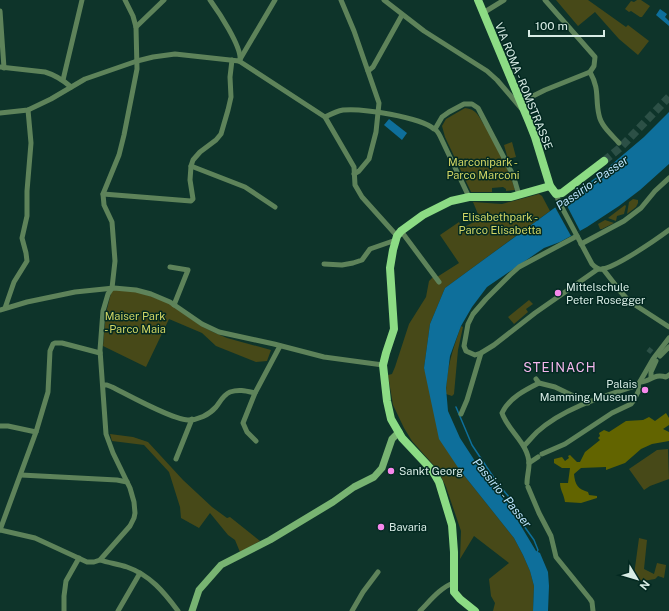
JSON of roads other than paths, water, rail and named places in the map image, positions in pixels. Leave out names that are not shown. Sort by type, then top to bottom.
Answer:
[{"type":"main road","name":"VIA ROMA - ROMSTRASSE","points":[[478,0],[535,137],[550,186],[558,200]]},
{"type":"main road","points":[[558,200],[562,193],[582,179],[604,160]]},
{"type":"main road","points":[[474,611],[454,592],[454,552],[452,526],[439,482],[432,470],[402,438],[391,419],[387,401],[383,365],[394,329],[390,268],[398,236],[423,215],[437,207],[451,201],[469,197],[502,198],[519,196],[550,186]]},
{"type":"street","points":[[63,80],[82,0]]},
{"type":"street","points":[[100,560],[130,526],[134,518],[134,502],[106,434],[100,353],[103,311],[108,294],[112,288],[115,261],[112,222],[104,205],[103,194],[124,135],[137,69],[136,27],[133,16],[125,0]]},
{"type":"street","points":[[136,27],[164,0]]},
{"type":"street","points":[[210,0],[230,31],[239,52],[239,60]]},
{"type":"street","points":[[239,60],[275,0]]},
{"type":"street","points":[[341,0],[378,98],[379,113],[369,159],[359,171],[354,174]]},
{"type":"street","points":[[384,0],[424,31],[487,72],[497,80],[525,112]]},
{"type":"street","points":[[483,15],[504,0]]},
{"type":"street","points":[[521,102],[545,90],[590,72],[594,66],[595,57],[546,0]]},
{"type":"street","points":[[0,11],[2,68],[45,72],[63,80],[71,87]]},
{"type":"street","points":[[368,71],[373,67],[402,15]]},
{"type":"street","points":[[0,113],[28,110],[51,99],[85,79],[137,60],[175,54],[239,60],[284,91],[325,116],[354,167],[355,185],[362,197],[373,211],[398,236],[439,282]]},
{"type":"street","points":[[103,194],[191,201],[190,180],[193,160],[221,134],[228,110],[231,97],[230,77],[232,60]]},
{"type":"street","points":[[590,72],[598,92],[599,116],[603,126],[619,143]]},
{"type":"street","points":[[435,129],[442,117],[464,104],[472,104],[478,108],[513,175],[519,196]]},
{"type":"street","points":[[3,309],[14,282],[27,261],[22,238],[27,216],[27,191],[31,143],[28,110]]},
{"type":"street","points":[[325,116],[341,110],[358,110],[416,120],[435,129],[440,136],[469,197]]},
{"type":"street","points":[[191,166],[245,187],[275,207]]},
{"type":"street","points":[[581,244],[614,227],[641,208],[655,191],[669,178]]},
{"type":"street","points":[[558,200],[592,264],[600,269],[629,301],[668,325]]},
{"type":"street","points":[[576,235],[519,268],[486,299],[473,314],[468,324],[464,346],[466,351],[476,355],[481,353],[494,345],[535,313],[600,269],[614,266],[669,230]]},
{"type":"street","points":[[324,264],[342,265],[362,260],[370,249],[393,241],[398,236]]},
{"type":"street","points":[[170,267],[188,270],[174,305]]},
{"type":"street","points":[[3,309],[52,296],[112,288],[136,290],[151,294],[174,305],[202,324],[219,332],[324,357],[383,365]]},
{"type":"street","points":[[529,463],[540,455],[565,444],[612,413],[631,404],[639,390],[639,383],[653,359],[669,338]]},
{"type":"street","points":[[100,353],[62,343],[53,344],[50,351],[48,392],[36,432],[0,530],[35,538],[90,562],[100,560],[126,567],[140,573],[165,593],[178,611]]},
{"type":"street","points":[[256,442],[247,432],[243,423],[254,393],[280,346]]},
{"type":"street","points":[[660,356],[669,348]]},
{"type":"street","points":[[461,414],[467,400],[481,353]]},
{"type":"street","points":[[651,377],[651,372],[656,361]]},
{"type":"street","points":[[524,446],[537,432],[563,414],[639,383],[646,382],[651,377],[666,377],[669,375]]},
{"type":"street","points":[[588,403],[555,387],[540,382],[528,388],[510,402],[502,413],[504,419],[524,446],[529,463],[527,485],[539,513],[552,536],[556,557],[590,599],[592,602],[593,611]]},
{"type":"street","points":[[103,385],[112,387],[175,417],[188,420],[208,414],[215,408],[225,395],[231,392],[242,390],[254,393]]},
{"type":"street","points":[[176,459],[192,419]]},
{"type":"street","points":[[0,426],[8,426],[36,432]]},
{"type":"street","points":[[192,611],[199,590],[221,565],[270,540],[333,502],[354,487],[374,477],[382,468],[392,439],[398,432]]},
{"type":"street","points":[[21,475],[117,480],[127,482]]},
{"type":"street","points":[[64,611],[66,581],[79,558]]},
{"type":"street","points":[[352,611],[363,592],[378,572]]},
{"type":"street","points":[[118,611],[140,573]]},
{"type":"street","points":[[420,611],[441,590],[447,585],[453,583]]},
{"type":"water","points":[[660,9],[667,14],[665,17],[669,21],[669,26],[656,15]]},
{"type":"water","name":"Passirio - Passer","points":[[669,112],[669,164],[640,190],[619,206],[587,227],[560,242],[544,248],[487,287],[472,307],[461,326],[450,356],[446,388],[448,411],[460,438],[486,478],[503,496],[536,551],[540,553],[548,572],[548,611],[533,611],[534,586],[530,571],[514,538],[459,469],[439,439],[424,368],[430,324],[445,288],[598,176],[644,137]]},
{"type":"water","points":[[389,119],[407,133],[402,140],[384,125]]},
{"type":"waterway","name":"Passirio - Passer","points":[[456,407],[472,445],[517,509],[524,526],[534,540],[538,550],[537,552]]},
{"type":"tunnel","points":[[604,161],[621,147],[669,97]]},
{"type":"tunnel","points":[[648,349],[654,354]]},
{"type":"place","name":"Mittelschule Peter Rosegger","points":[[558,293]]},
{"type":"place","name":"Palais Mamming Museum","points":[[645,390]]},
{"type":"place","name":"Sankt Georg","points":[[391,471]]},
{"type":"place","name":"Bavaria","points":[[381,527]]},
{"type":"district","name":"STEINACH","points":[[560,367]]},
{"type":"park label","name":"Marconipark - Parco Marconi","points":[[483,168]]},
{"type":"park label","name":"Elisabethpark - Parco Elisabetta","points":[[500,223]]},
{"type":"park label","name":"Maiser Park - Parco Maia","points":[[135,322]]}]
